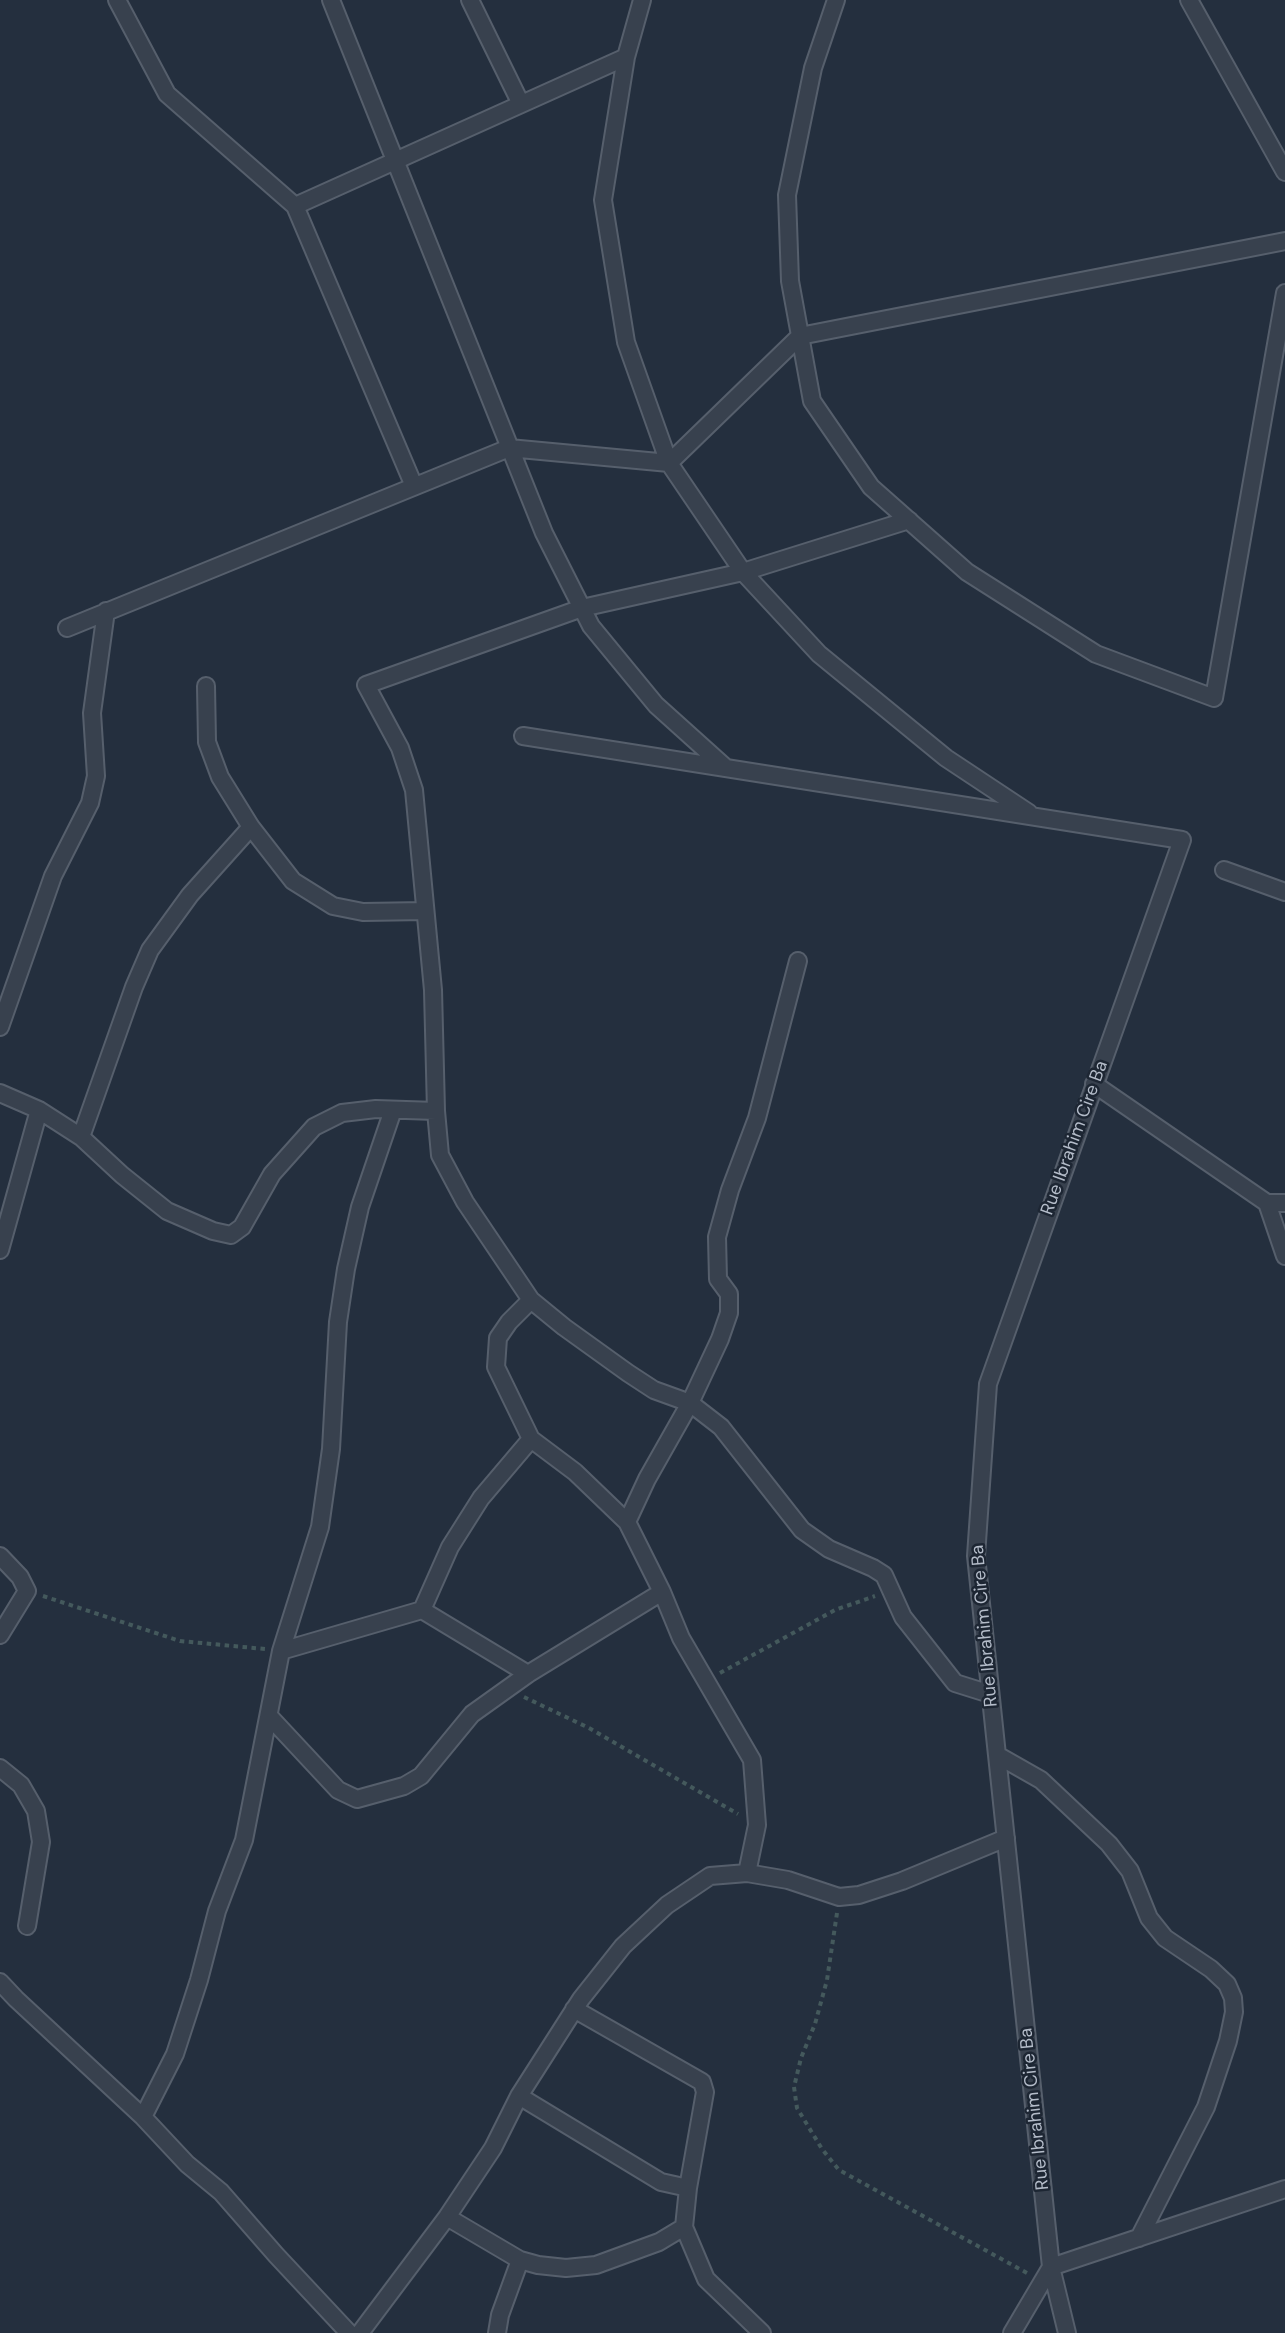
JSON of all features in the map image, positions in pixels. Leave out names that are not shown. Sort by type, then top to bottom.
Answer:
[{"type":"street","points":[[117,0],[167,94],[295,206],[414,486]]},
{"type":"street","points":[[331,0],[544,533],[591,626],[656,705],[726,768]]},
{"type":"street","points":[[470,0],[521,104]]},
{"type":"street","points":[[642,0],[626,57],[603,200],[626,342],[669,463],[743,572],[819,654],[946,758],[1035,817]]},
{"type":"street","points":[[836,0],[813,68],[787,195],[790,280],[812,400],[871,487],[967,572],[1096,654],[1214,698],[1285,292]]},
{"type":"street","points":[[1189,0],[1285,172]]},
{"type":"street","points":[[295,206],[626,57]]},
{"type":"street","points":[[67,628],[509,448],[669,463],[800,336],[1285,241]]},
{"type":"street","points":[[909,520],[743,572],[582,608],[366,685],[400,748],[414,790],[433,990],[436,1111],[440,1155],[465,1202],[531,1300],[564,1327],[654,1390],[690,1402],[721,1427],[802,1530],[829,1549],[884,1575],[903,1617],[955,1683],[990,1694]]},
{"type":"street","points":[[0,1027],[53,876],[90,803],[96,776],[92,713],[106,611]]},
{"type":"street","points":[[206,686],[207,742],[220,777],[251,828],[293,882],[333,906],[363,912],[425,911]]},
{"type":"street","points":[[523,736],[1035,817]]},
{"type":"street","name":"Rue Ibrahim Cire Ba","points":[[1035,817],[1182,840],[988,1384],[976,1556],[1048,2274],[1067,2333]]},
{"type":"street","points":[[81,1137],[134,987],[150,950],[190,895],[251,828]]},
{"type":"street","points":[[1224,870],[1285,892]]},
{"type":"street","points":[[627,1522],[647,1479],[690,1402],[720,1339],[729,1313],[729,1294],[718,1279],[717,1237],[730,1190],[757,1118],[798,961]]},
{"type":"street","points":[[1094,1084],[1267,1203],[1285,1203]]},
{"type":"street","points":[[0,1093],[39,1110],[81,1137],[122,1175],[167,1211],[213,1231],[231,1235],[242,1227],[272,1174],[314,1127],[342,1113],[393,1110],[436,1111]]},
{"type":"street","points":[[0,1250],[39,1110]]},
{"type":"street","points":[[143,2116],[175,2054],[199,1980],[217,1911],[244,1840],[281,1651],[320,1527],[331,1449],[338,1322],[346,1269],[360,1207],[393,1110]]},
{"type":"street","points":[[1267,1203],[1285,1256]]},
{"type":"street","points":[[531,1300],[498,1338],[496,1366],[531,1439],[575,1472],[627,1522],[662,1592],[681,1638],[752,1760],[757,1825],[747,1873]]},
{"type":"street","points":[[422,1610],[450,1547],[481,1498],[531,1439]]},
{"type":"street","points":[[0,1556],[20,1577],[27,1591],[0,1635]]},
{"type":"street","points":[[269,1716],[338,1790],[357,1799],[404,1786],[421,1776],[472,1714],[528,1674],[662,1592]]},
{"type":"street","points":[[281,1651],[422,1610],[528,1674]]},
{"type":"street","points":[[997,1755],[1041,1780],[1109,1844],[1130,1871],[1149,1918],[1165,1938],[1211,1969],[1227,1984],[1233,1998],[1234,2012],[1228,2041],[1206,2107],[1139,2238]]},
{"type":"street","points":[[0,1768],[21,1785],[36,1810],[41,1842],[27,1926]]},
{"type":"street","points":[[360,2333],[447,2217],[493,2148],[519,2096],[574,2009],[623,1946],[667,1905],[710,1876],[747,1873],[788,1880],[839,1897],[859,1895],[902,1881],[1006,1838]]},
{"type":"street","points":[[0,1982],[8,2002],[143,2116],[187,2164],[221,2192],[349,2333]]},
{"type":"street","points":[[574,2009],[702,2082],[705,2092],[688,2188],[684,2227],[706,2279],[762,2333]]},
{"type":"street","points":[[519,2096],[661,2182],[688,2188]]},
{"type":"street","points":[[1012,2333],[1048,2274],[1139,2238],[1285,2189]]},
{"type":"street","points":[[447,2217],[520,2260],[538,2265],[566,2268],[596,2265],[659,2242],[684,2227]]},
{"type":"street","points":[[498,2333],[500,2315],[520,2260]]},
{"type":"path","points":[[706,1681],[835,1610],[892,1590]]},
{"type":"path","points":[[27,1591],[180,1641],[281,1651]]},
{"type":"path","points":[[507,1689],[589,1728],[757,1825]]},
{"type":"path","points":[[839,1897],[827,1980],[815,2024],[801,2058],[794,2087],[796,2108],[822,2149],[839,2170],[984,2251],[1048,2274]]}]
